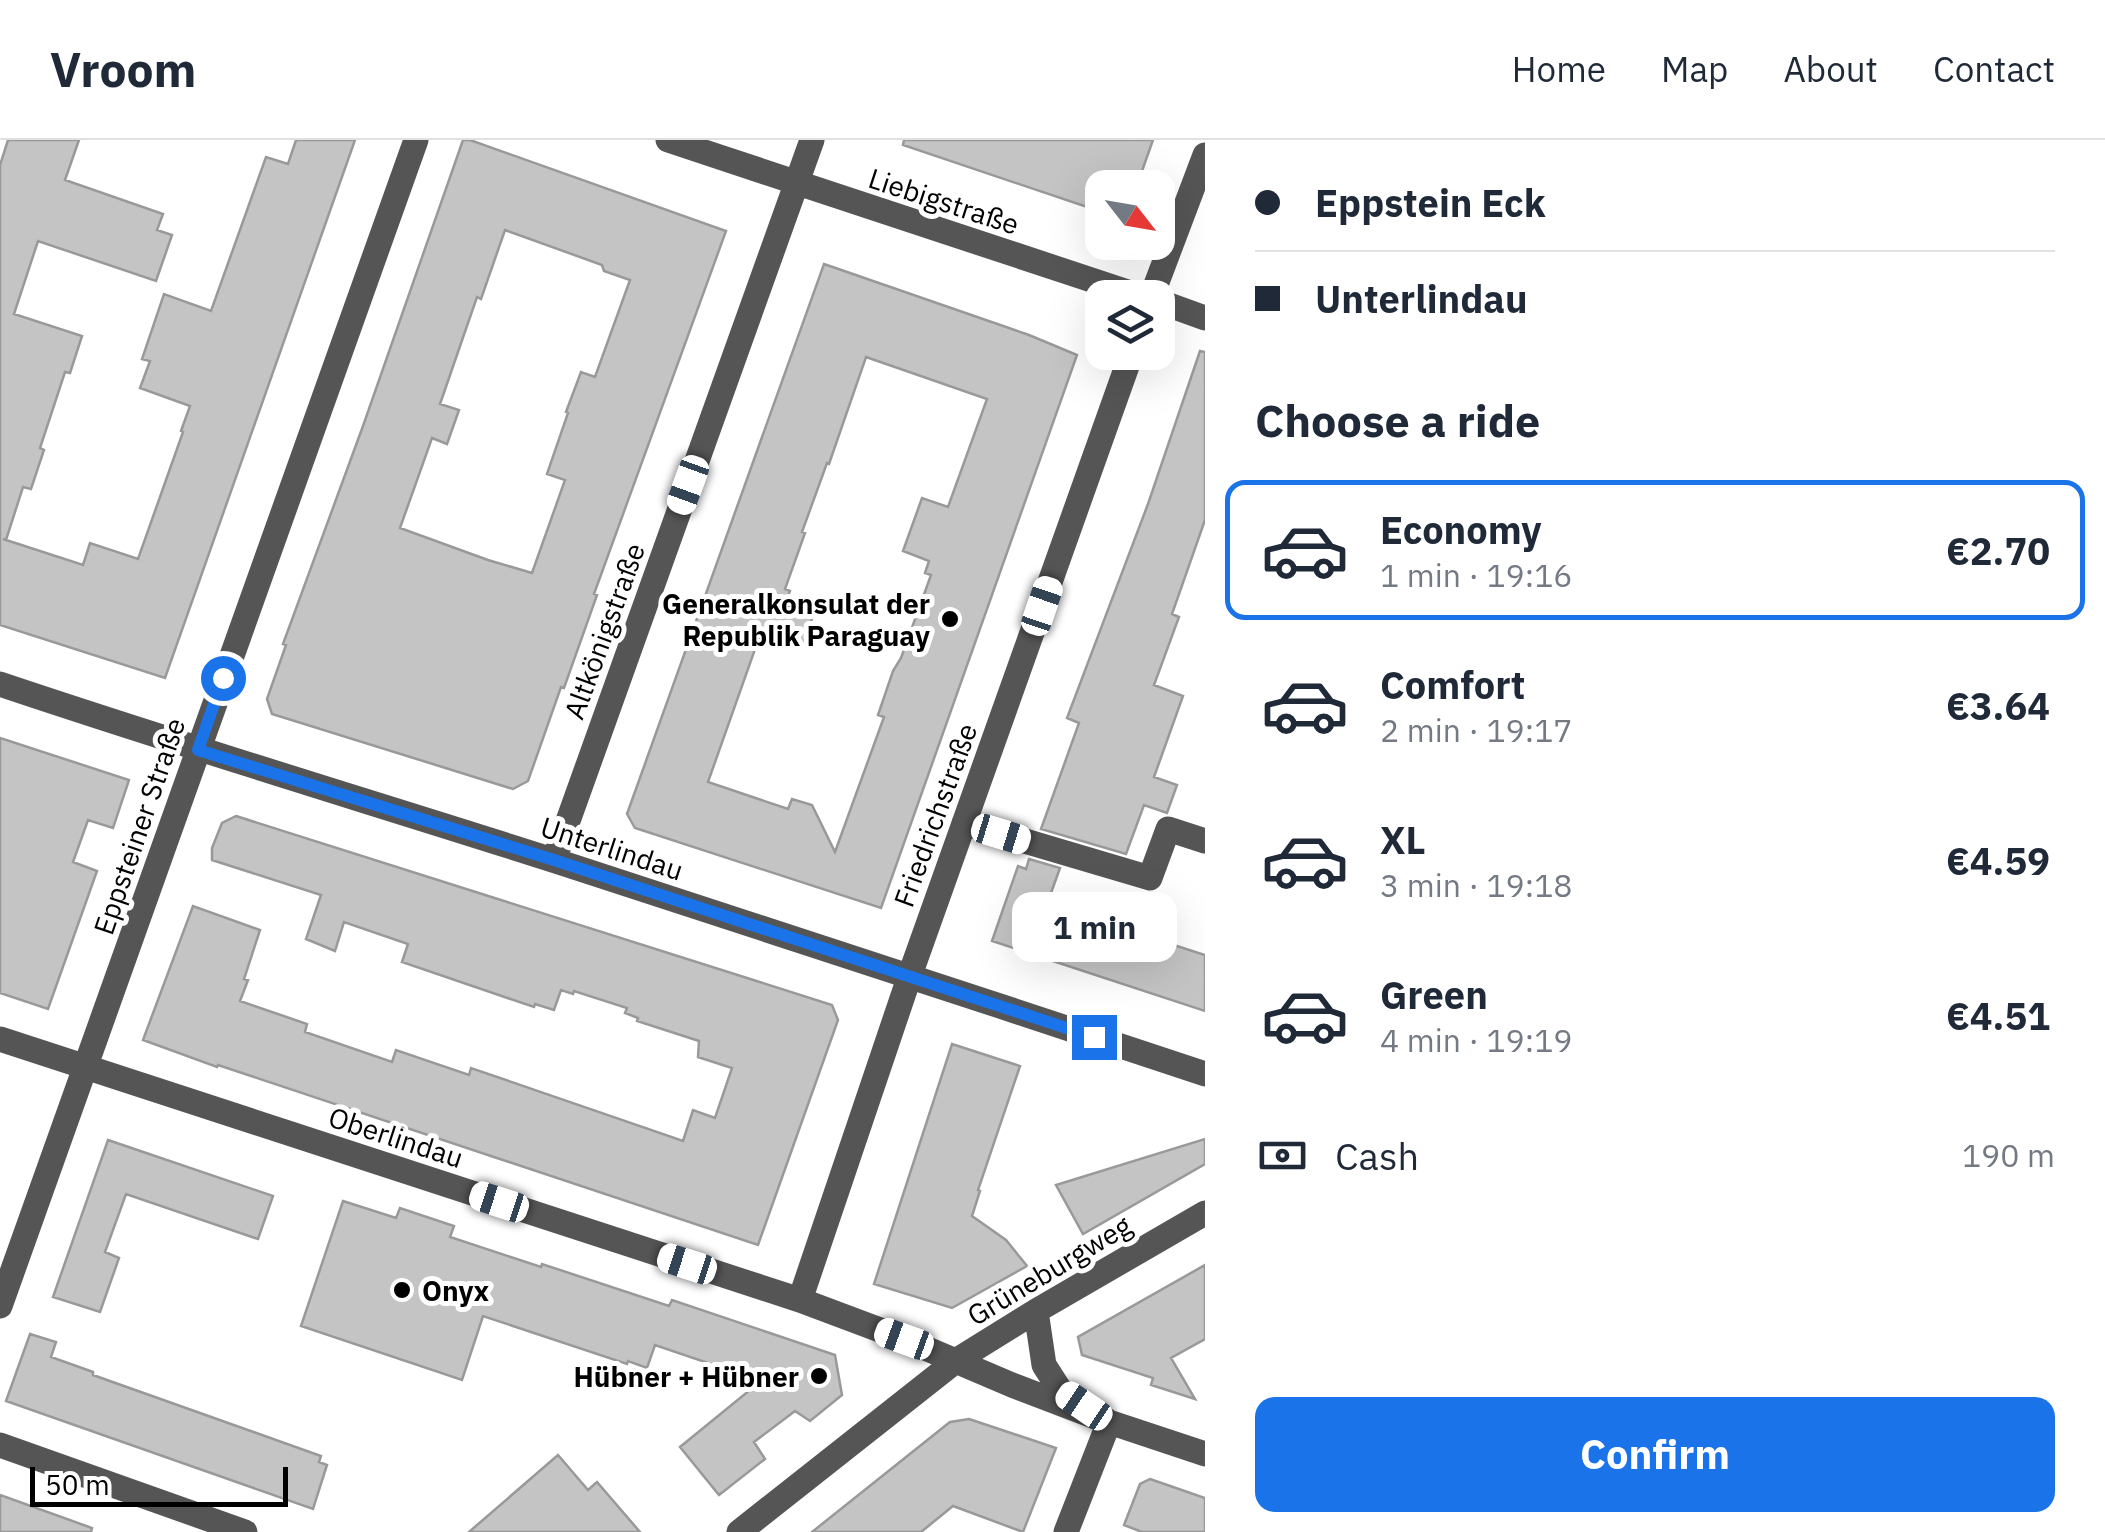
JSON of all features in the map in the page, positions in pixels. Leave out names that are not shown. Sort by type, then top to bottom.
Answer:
[{"type":"street","name":"Eppsteiner Straße","points":[[0,1306],[416,140]]},
{"type":"street","name":"Liebigstraße","points":[[668,140],[1093,280]]},
{"type":"street","name":"Altkönigstraße","points":[[554,860],[812,140]]},
{"type":"street","points":[[1159,280],[1205,154]]},
{"type":"street","name":"Liebigstraße","points":[[1175,307],[1205,318]]},
{"type":"street","name":"Friedrichstraße","points":[[800,1300],[910,976],[1126,370]]},
{"type":"street","name":"Unterlindau","points":[[0,684],[554,860],[1205,1074]]},
{"type":"street","points":[[964,823],[1150,878],[1168,830],[1205,842]]},
{"type":"street","name":"Oberlindau","points":[[0,1039],[800,1300],[1108,1422],[1205,1454]]},
{"type":"street","name":"Grüneburgweg","points":[[738,1532],[957,1360],[1205,1213]]},
{"type":"street","name":"Oberlindau","points":[[1036,1310],[1044,1365],[1060,1390],[1108,1422]]},
{"type":"street","points":[[1066,1532],[1108,1422]]},
{"type":"street","points":[[0,1444],[245,1532]]},
{"type":"building","points":[[8,140],[79,140],[65,180],[163,214],[157,230],[172,235],[156,281],[38,241],[14,314],[82,336],[70,373],[65,372],[31,489],[23,487],[6,540],[83,565],[90,543],[138,559],[190,406],[140,388],[150,361],[142,359],[164,294],[211,311],[266,157],[288,164],[296,140],[355,140],[165,678],[0,625],[0,165]]},
{"type":"building","points":[[463,140],[726,231],[594,594],[597,595],[564,688],[561,687],[528,781],[513,789],[272,714],[267,699],[286,645],[283,644]],"holes":[[[505,230],[602,265],[604,271],[630,280],[595,377],[581,372],[566,412],[547,474],[565,480],[532,573],[400,528],[432,438],[447,444],[459,410],[440,404]]]},
{"type":"building","points":[[904,140],[1153,140],[1142,170],[1085,170],[1085,206],[903,145]]},
{"type":"building","points":[[824,264],[1077,355],[881,908],[635,828],[627,814]],"holes":[[[866,357],[987,399],[948,507],[922,498],[903,551],[929,561],[925,573],[931,575],[893,671],[878,715],[884,717],[835,852],[812,805],[792,799],[788,809],[708,782],[760,635],[801,649],[814,613],[785,604],[790,591],[785,589]]]},
{"type":"building","points":[[1200,351],[1205,352],[1205,520],[1172,614],[1179,617],[1154,685],[1183,696],[1154,777],[1177,785],[1167,813],[1144,805],[1126,854],[1041,829],[1079,723],[1067,718],[1148,504]]},
{"type":"building","points":[[0,738],[129,780],[113,828],[88,820],[73,862],[97,871],[48,1009],[0,993]]},
{"type":"building","points":[[236,816],[832,1005],[838,1020],[758,1245],[143,1040],[193,906],[260,930],[240,1001],[307,1024],[305,1032],[392,1062],[396,1050],[469,1075],[471,1068],[683,1141],[693,1110],[715,1118],[732,1068],[698,1057],[699,1041],[637,1021],[638,1018],[625,1013],[627,1008],[561,990],[554,1010],[535,1004],[534,1007],[402,962],[408,944],[344,922],[335,951],[306,939],[321,895],[212,860],[212,848],[222,823]]},
{"type":"building","points":[[1029,859],[1060,868],[1047,904],[1205,955],[1205,1011],[992,941],[1018,866],[1026,869]]},
{"type":"building","points":[[952,1044],[1020,1066],[972,1216],[1006,1240],[1027,1266],[952,1308],[874,1284]]},
{"type":"building","points":[[1205,1139],[1205,1164],[1083,1234],[1056,1185]]},
{"type":"building","points":[[108,1140],[273,1196],[258,1239],[126,1194],[105,1252],[119,1258],[100,1312],[53,1297]]},
{"type":"building","points":[[343,1201],[396,1218],[400,1208],[454,1226],[450,1237],[669,1306],[672,1300],[835,1355],[842,1395],[810,1421],[795,1411],[754,1442],[765,1459],[719,1495],[680,1447],[761,1381],[655,1345],[647,1368],[628,1361],[627,1364],[483,1316],[462,1380],[301,1326]]},
{"type":"building","points":[[1205,1265],[1205,1339],[1171,1358],[1195,1399],[1151,1385],[1153,1378],[1082,1355],[1078,1337]]},
{"type":"building","points":[[30,1334],[56,1342],[51,1357],[93,1375],[321,1456],[319,1462],[327,1465],[313,1509],[6,1401]]},
{"type":"building","points":[[969,1419],[1056,1448],[1023,1532],[953,1506],[921,1532],[812,1532],[950,1422]]},
{"type":"building","points":[[558,1455],[588,1490],[597,1482],[640,1532],[469,1532]]},
{"type":"building","points":[[1150,1479],[1205,1498],[1205,1532],[1142,1532],[1124,1525],[1140,1484]]},
{"type":"building","points":[[0,1495],[92,1528],[91,1532],[0,1532]]},
{"type":"place","name":"Generalkonsulat der Republik Paraguay","points":[[950,619]]},
{"type":"place","name":"Onyx","points":[[402,1290]]},
{"type":"place","name":"Hübner + Hübner","points":[[819,1376]]},
{"type":"route","points":[[223,678],[198,750],[554,860],[1094,1037]]}]
